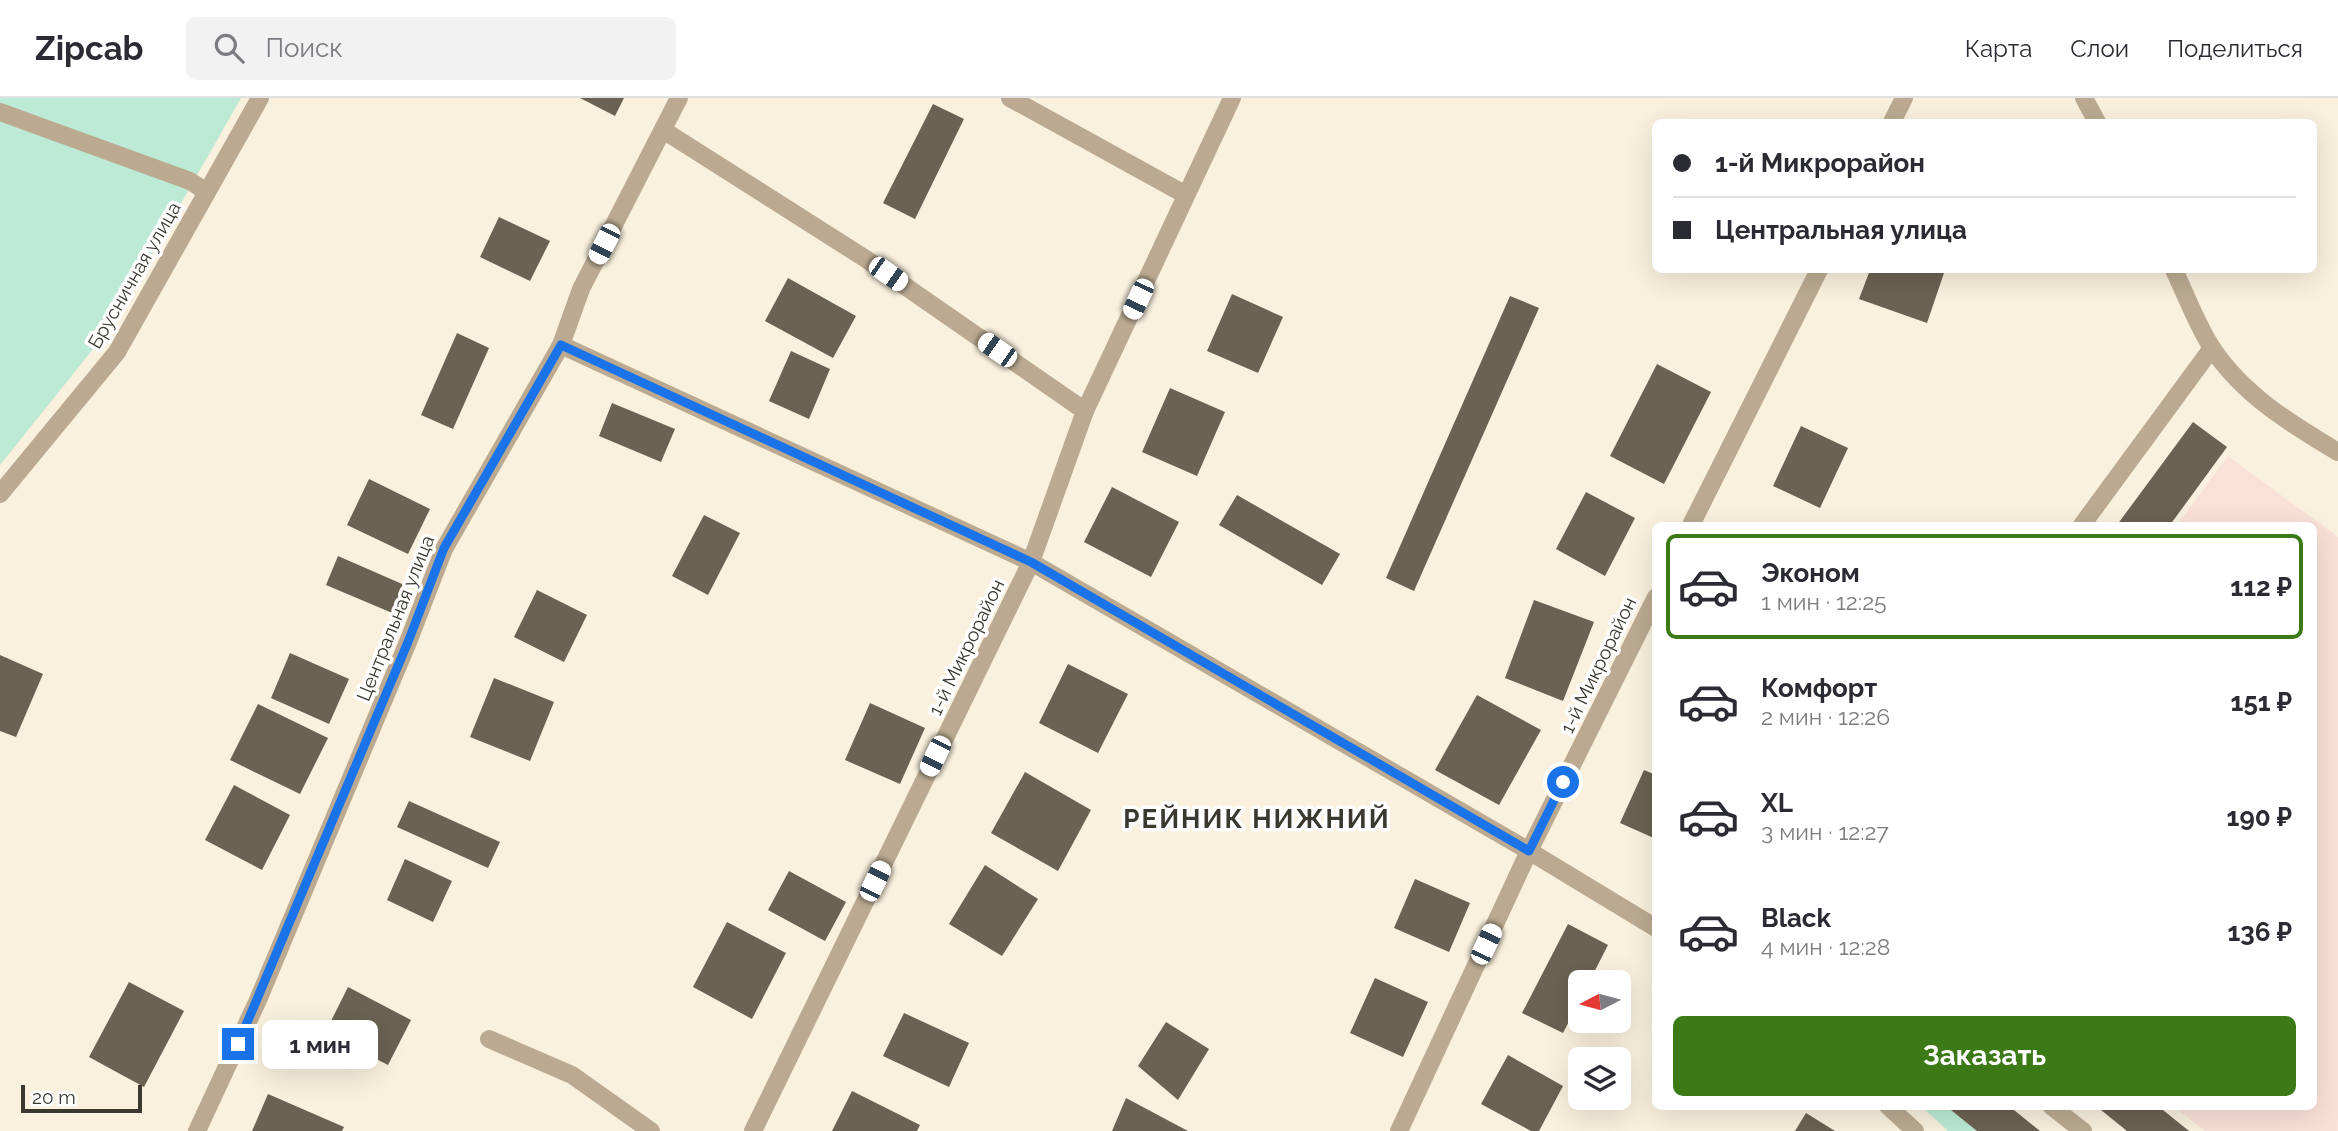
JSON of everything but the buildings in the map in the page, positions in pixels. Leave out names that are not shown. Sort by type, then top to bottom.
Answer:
[{"type":"street","name":"Брусничная улица","points":[[0,494],[117,352],[260,98]]},
{"type":"street","name":"Центральная улица","points":[[197,1131],[258,1000],[408,642],[444,548],[561,345],[581,289],[679,98]]},
{"type":"street","points":[[1010,98],[1186,195]]},
{"type":"street","name":"1-й Микрорайон","points":[[753,1131],[1031,562],[1085,411],[1232,98]]},
{"type":"street","points":[[1894,119],[1904,98]]},
{"type":"street","points":[[2084,98],[2095,119]]},
{"type":"street","points":[[0,112],[190,181],[207,192]]},
{"type":"street","points":[[663,130],[866,259],[1085,411]]},
{"type":"street","points":[[1693,522],[1817,273]]},
{"type":"street","points":[[2175,273],[2212,348],[2248,390],[2296,426],[2338,452]]},
{"type":"street","points":[[561,345],[1031,562],[1529,851],[1652,926]]},
{"type":"street","points":[[2084,522],[2212,348]]},
{"type":"street","name":"1-й Микрорайон","points":[[1399,1131],[1529,851],[1652,605]]},
{"type":"street","points":[[489,1039],[572,1075],[651,1131]]},
{"type":"street","points":[[1892,1110],[1915,1131]]},
{"type":"street","points":[[2056,1110],[2083,1131]]},
{"type":"shaded area","points":[[2228,456],[2338,537],[2338,1131],[2205,1131],[2178,1110],[2317,1110],[2317,522],[2179,522]]},
{"type":"green space","points":[[0,98],[241,98],[110,328],[0,465]]},
{"type":"green space","points":[[1925,1110],[1951,1110],[1977,1131],[1948,1131]]},
{"type":"district","name":"РЕЙНИК НИЖНИЙ","points":[[1257,819]]},
{"type":"route","points":[[238,1044],[408,642],[444,548],[561,345],[1031,562],[1529,851],[1563,782]]}]
